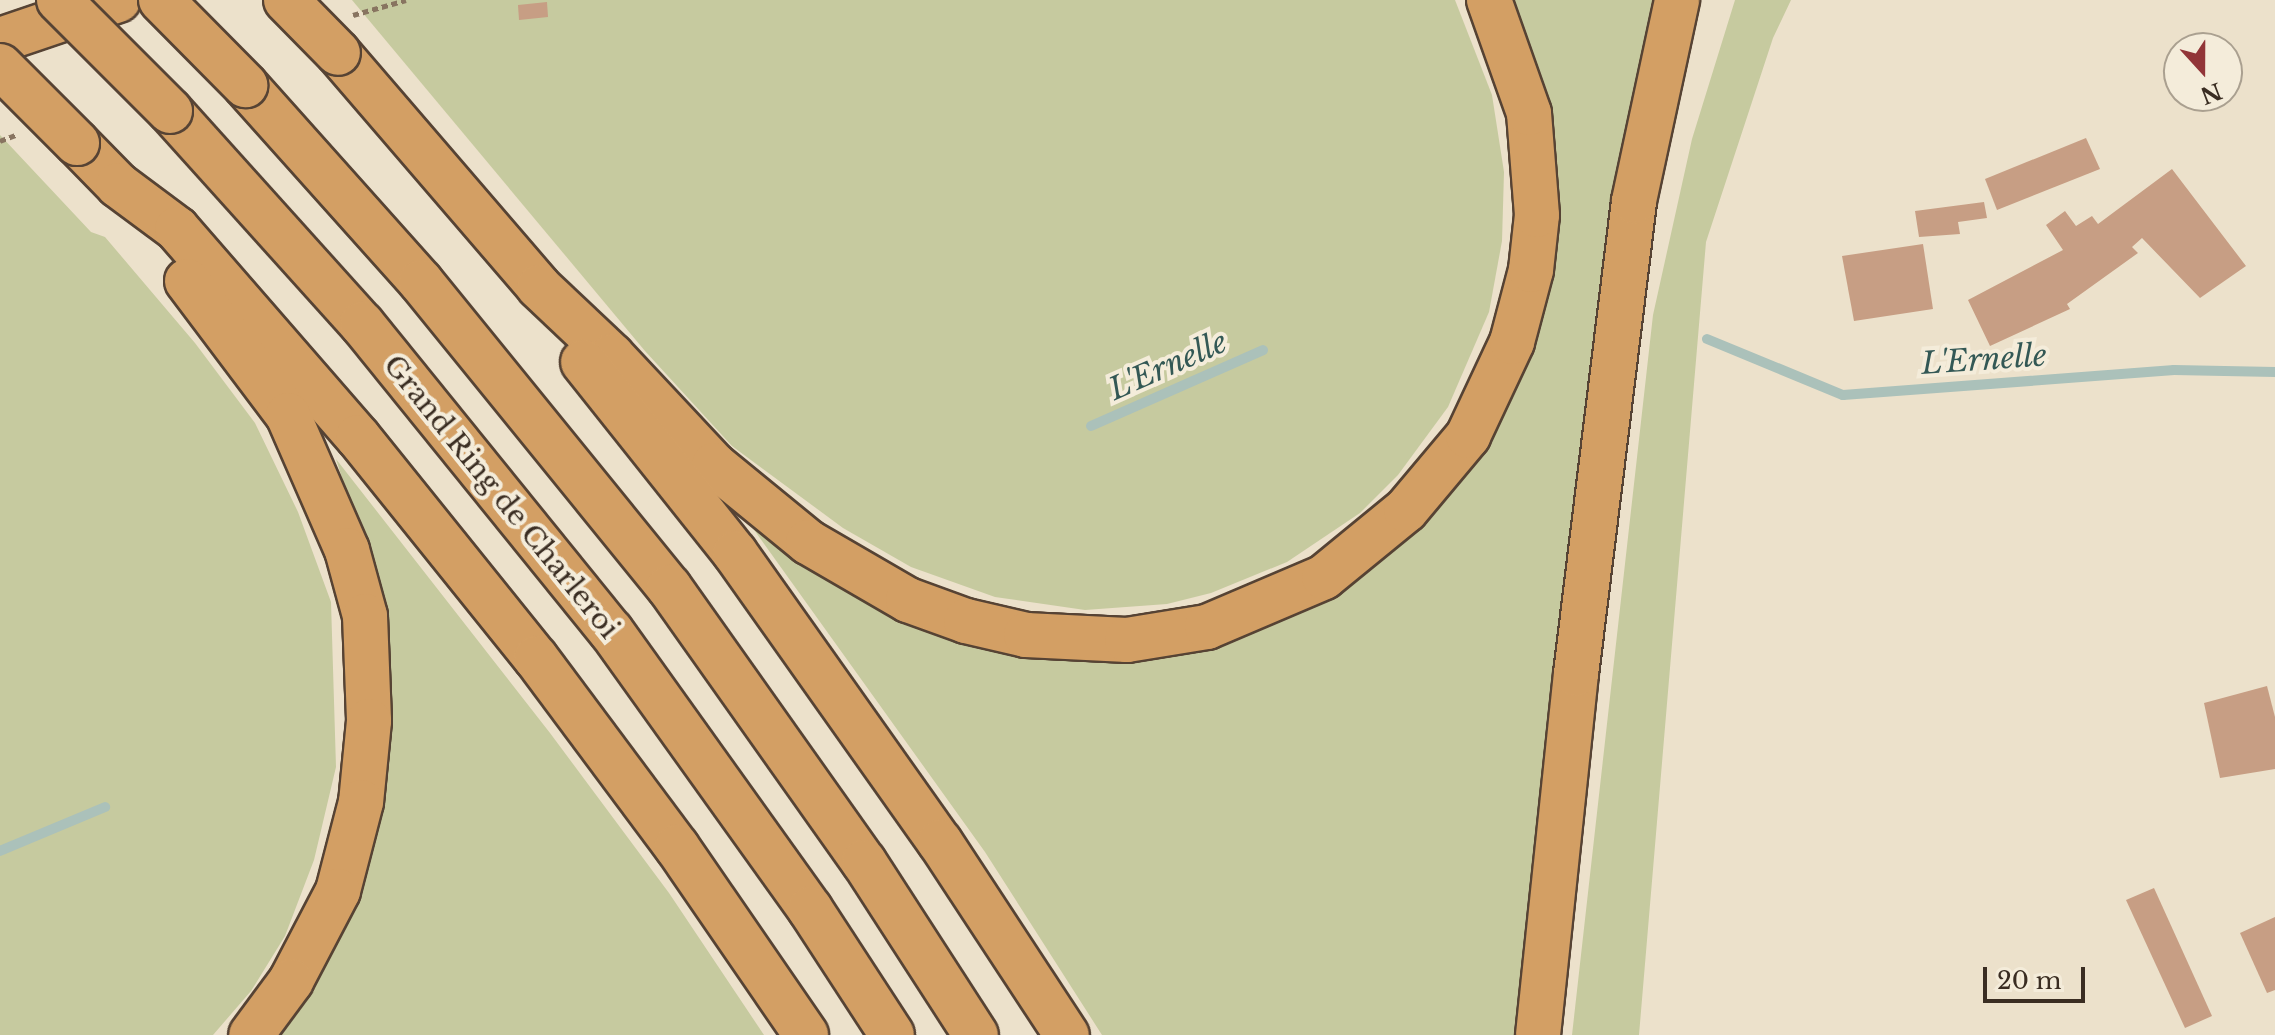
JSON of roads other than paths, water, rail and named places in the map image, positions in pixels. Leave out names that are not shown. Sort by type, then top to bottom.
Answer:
[{"type":"highway","name":"Grand Ring de Charleroi","points":[[59,0],[170,111],[362,324],[611,631],[810,909],[892,1035]]},
{"type":"highway","points":[[0,40],[118,0]]},
{"type":"highway","points":[[161,0],[245,85],[421,282],[669,587],[864,862],[976,1035]]},
{"type":"highway","points":[[286,0],[338,53],[539,287],[612,356],[714,465],[766,510],[849,568],[908,600],[966,621],[1039,636],[1127,640],[1207,627],[1285,596],[1368,546],[1440,473],[1493,389],[1527,284],[1537,215],[1529,113],[1489,0]]},
{"type":"highway","points":[[1538,1035],[1608,398],[1634,201],[1663,52],[1677,0]]},
{"type":"highway","points":[[1663,52],[1697,0]]},
{"type":"highway","points":[[0,66],[118,185],[288,415],[347,550],[365,616],[367,748],[361,802],[338,891],[291,981],[251,1035]]},
{"type":"highway","points":[[118,185],[177,229],[358,437],[536,658],[677,847],[806,1035]]},
{"type":"highway","points":[[539,287],[587,369],[735,553],[940,842],[1067,1035]]},
{"type":"waterway","name":"L'Ernelle","points":[[1707,339],[1843,395],[2174,370],[2275,372]]},
{"type":"waterway","name":"L'Ernelle","points":[[1091,426],[1263,350]]},
{"type":"waterway","name":"L'Ernelle","points":[[0,851],[105,807]]}]
